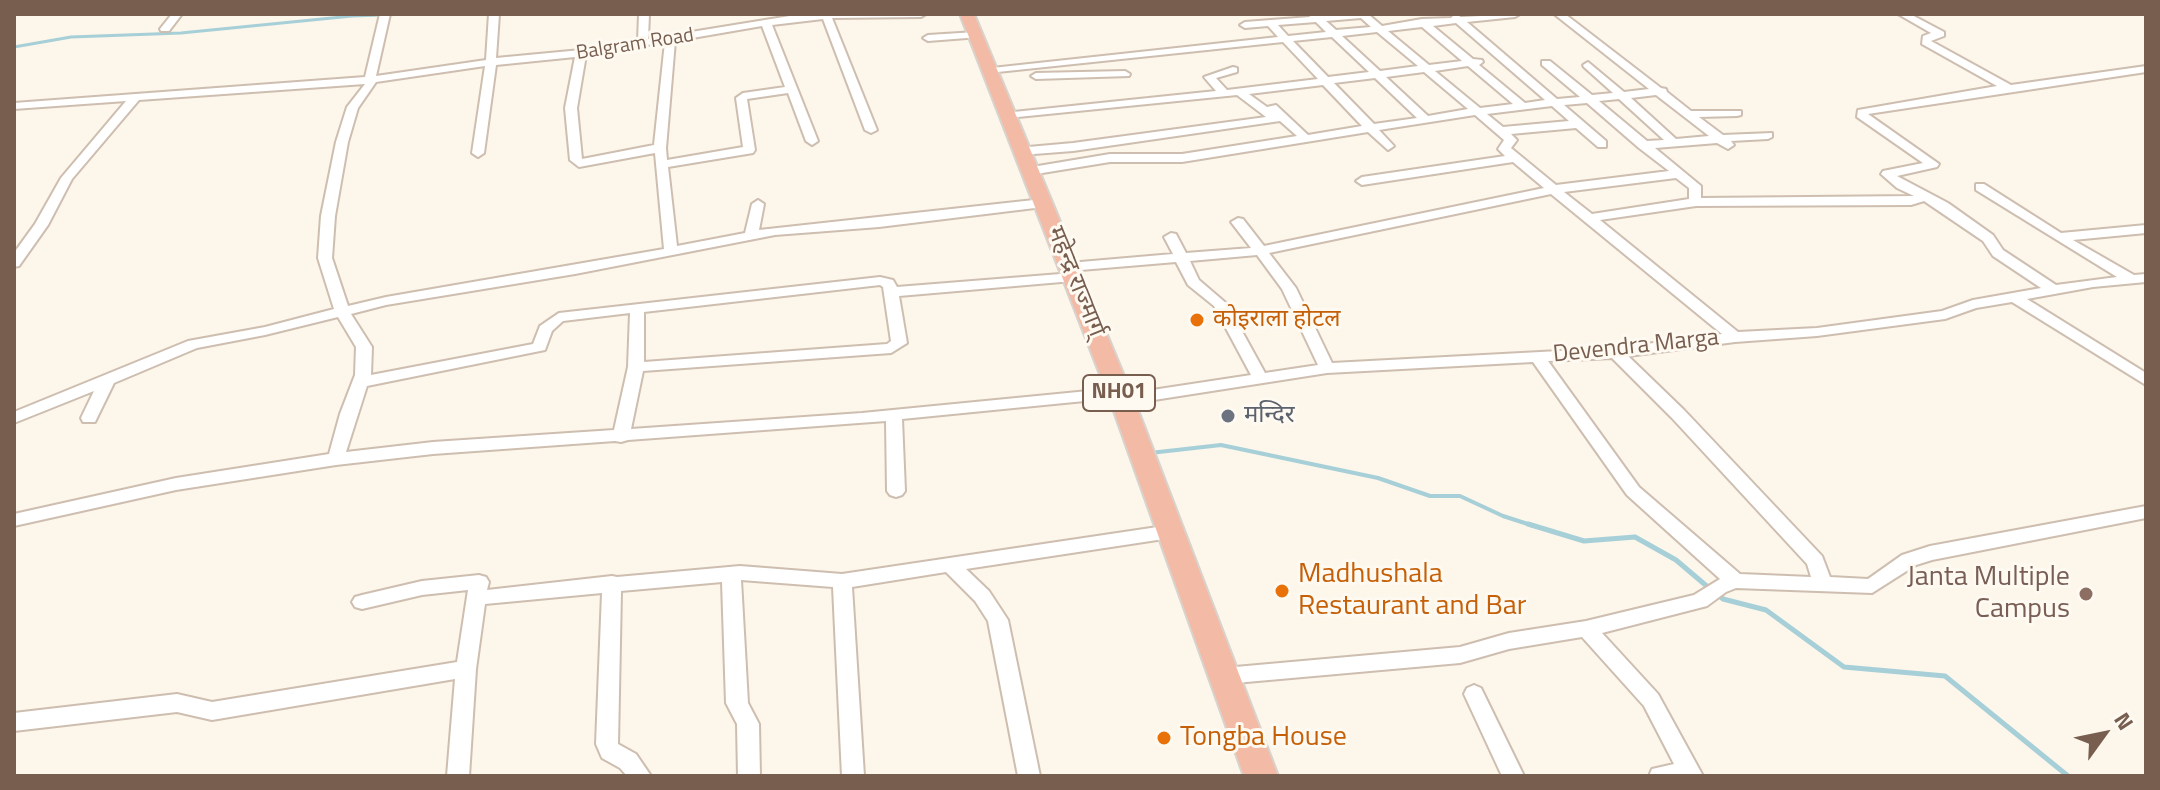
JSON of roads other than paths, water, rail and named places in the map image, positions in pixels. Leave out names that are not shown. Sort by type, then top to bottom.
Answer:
[{"type":"highway","name":"महेन्द्र राज्मार्ग्","points":[[972,24],[1121,397],[1261,776]]},
{"type":"street","points":[[165,29],[177,14]]},
{"type":"street","points":[[478,153],[491,62],[494,14]]},
{"type":"street","points":[[643,44],[644,14]]},
{"type":"street","name":"Balgram Road","points":[[14,106],[370,80],[491,62],[581,53],[826,15],[921,14]]},
{"type":"street","points":[[1245,25],[1272,25],[1316,17],[1363,14],[1511,140],[1504,149],[1735,337]]},
{"type":"street","points":[[1412,14],[1522,106]]},
{"type":"street","points":[[993,77],[1287,38],[1425,24],[1455,17],[1515,14]]},
{"type":"street","points":[[1559,14],[1662,91],[1723,142]]},
{"type":"street","points":[[1903,14],[1940,34],[1925,39],[1926,42],[2008,89]]},
{"type":"street","points":[[826,15],[871,130]]},
{"type":"street","points":[[336,459],[348,414],[361,382],[364,347],[342,311],[325,258],[328,216],[348,123],[353,107],[370,86],[384,16]]},
{"type":"street","points":[[1316,17],[1426,120]]},
{"type":"street","points":[[1455,17],[1602,144]]},
{"type":"street","points":[[766,23],[812,141]]},
{"type":"street","points":[[928,38],[972,24]]},
{"type":"street","points":[[1272,25],[1388,146]]},
{"type":"street","points":[[670,40],[664,77],[660,165],[671,249]]},
{"type":"street","points":[[581,53],[571,108],[576,160],[579,163],[660,148]]},
{"type":"street","points":[[1206,96],[1474,63]]},
{"type":"street","points":[[1546,63],[1697,189],[1693,191],[1696,202]]},
{"type":"street","points":[[1588,65],[1673,142]]},
{"type":"street","points":[[2054,290],[1998,253],[1988,238],[1935,201],[1887,174],[1930,167],[1931,162],[1860,113],[1876,108],[2146,69]]},
{"type":"street","points":[[1224,93],[1204,79],[1233,70]]},
{"type":"street","points":[[993,77],[1125,74]]},
{"type":"street","points":[[660,165],[749,150],[740,100],[743,96],[793,89]]},
{"type":"street","points":[[1254,89],[1305,138]]},
{"type":"street","points":[[1026,161],[1182,158],[1480,111],[1662,91]]},
{"type":"street","points":[[1008,115],[1239,92],[1276,119],[1073,147],[1026,161]]},
{"type":"street","points":[[14,263],[41,225],[67,178],[135,98]]},
{"type":"street","points":[[1690,114],[1737,113]]},
{"type":"street","points":[[1501,131],[1577,124]]},
{"type":"street","points":[[1643,145],[1723,142],[1768,135]]},
{"type":"street","points":[[1362,181],[1516,158]]},
{"type":"street","points":[[890,292],[1180,257],[1261,251],[1555,189],[1678,174]]},
{"type":"street","points":[[1980,187],[2059,237],[2138,278]]},
{"type":"street","points":[[1590,218],[1696,202],[1911,201],[1925,197]]},
{"type":"street","points":[[14,418],[193,344],[265,331],[342,311],[751,235],[1043,203]]},
{"type":"street","points":[[751,235],[758,204]]},
{"type":"street","points":[[1238,222],[1289,288],[1327,368]]},
{"type":"street","points":[[2059,237],[2146,229]]},
{"type":"street","points":[[1171,237],[1193,282],[1220,304],[1260,377]]},
{"type":"street","name":"Devendra Marga","points":[[14,520],[176,484],[336,459],[433,448],[621,437],[1121,397],[1327,368],[1616,353],[1945,315],[1973,304],[2013,296],[2138,278]]},
{"type":"street","points":[[361,382],[540,347],[545,329],[559,317],[880,281],[888,283],[899,343],[895,347],[636,367]]},
{"type":"street","points":[[2013,296],[2146,380]]},
{"type":"street","points":[[621,437],[636,367],[637,307]]},
{"type":"street","points":[[1616,353],[1678,414],[1815,561],[1824,586]]},
{"type":"street","points":[[1537,357],[1633,491],[1720,589]]},
{"type":"street","points":[[89,418],[108,380]]},
{"type":"street","points":[[894,415],[896,491]]},
{"type":"street","points":[[1224,676],[1460,655],[1509,641],[1586,629],[1720,589],[1872,586],[1909,560],[1930,553],[2146,512]]},
{"type":"street","points":[[476,598],[731,574],[842,581],[1171,532]]},
{"type":"street","points":[[950,565],[982,596],[998,620],[1029,776]]},
{"type":"street","points":[[731,574],[737,703],[748,724],[749,776]]},
{"type":"street","points":[[842,581],[853,776]]},
{"type":"street","points":[[362,602],[422,588],[479,582],[466,669],[458,776]]},
{"type":"street","points":[[612,583],[607,744],[610,751],[628,761],[640,776]]},
{"type":"street","points":[[1586,629],[1651,700],[1691,774],[1660,776]]},
{"type":"street","points":[[14,722],[177,703],[212,711],[466,669]]},
{"type":"street","points":[[1474,694],[1513,776]]},
{"type":"waterway","points":[[14,47],[71,37],[181,33],[352,16],[410,14]]},
{"type":"waterway","points":[[1150,453],[1221,445],[1378,478],[1430,496],[1460,496],[1534,526]]},
{"type":"waterway","points":[[1528,524],[1584,541],[1635,537],[1676,560],[1709,588]]},
{"type":"waterway","points":[[1716,593],[1723,599],[1766,610],[1844,667],[1945,676],[2068,776]]},
{"type":"place","name":"कोइराला होटल","points":[[1197,320]]},
{"type":"place","name":"मन्दिर","points":[[1228,416]]},
{"type":"place","name":"Madhushala Restaurant and Bar","points":[[1282,591]]},
{"type":"place","name":"Janta Multiple Campus","points":[[2086,594]]},
{"type":"place","name":"Tongba House","points":[[1164,738]]}]
